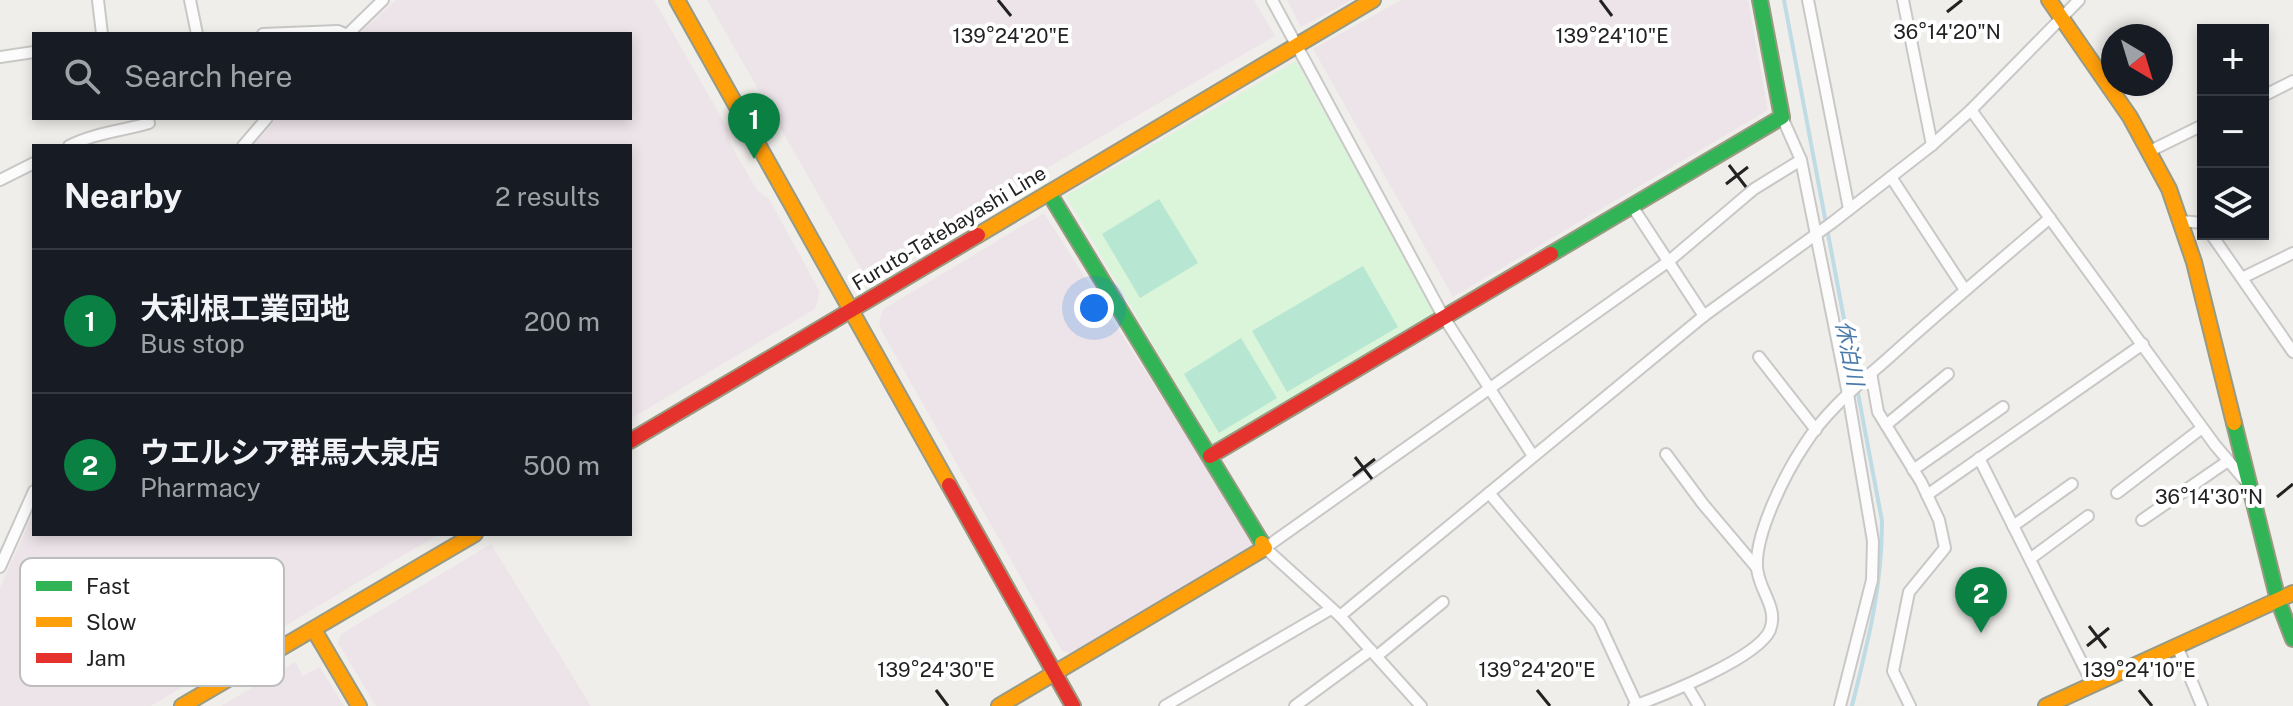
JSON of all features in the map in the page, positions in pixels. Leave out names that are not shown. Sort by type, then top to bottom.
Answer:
[{"type":"street","points":[[98,0],[102,32]]},
{"type":"street","points":[[190,0],[197,32]]},
{"type":"street","points":[[348,32],[383,0]]},
{"type":"street","name":"Furuto-Tatebayashi Line","points":[[677,0],[850,310],[1373,0]]},
{"type":"street","points":[[1272,0],[1443,316],[1533,456]]},
{"type":"street","points":[[1760,0],[1782,117],[1801,160],[1817,234],[1873,541],[1872,580],[1840,706]]},
{"type":"street","points":[[1808,0],[1849,209]]},
{"type":"street","points":[[1903,0],[1932,145]]},
{"type":"street","points":[[2049,0],[2150,151],[2169,189],[2194,262],[2278,600],[2293,639]]},
{"type":"street","points":[[1165,706],[1335,613],[1489,493],[1704,316],[1932,145],[1971,110],[2079,0]]},
{"type":"street","points":[[313,32],[341,32]]},
{"type":"street","points":[[0,57],[32,52]]},
{"type":"street","points":[[2269,93],[2293,81]]},
{"type":"street","points":[[1971,110],[2202,428],[2251,487]]},
{"type":"street","points":[[1210,456],[1782,117]]},
{"type":"street","points":[[245,144],[265,120]]},
{"type":"street","points":[[73,144],[90,135],[149,123]]},
{"type":"street","points":[[2150,151],[2197,128]]},
{"type":"street","points":[[999,706],[1265,548],[1491,390],[1669,261],[1754,189],[1801,160]]},
{"type":"street","points":[[0,180],[32,164]]},
{"type":"street","points":[[1891,177],[1965,290]]},
{"type":"street","points":[[1049,193],[1265,548],[1335,613],[1421,706]]},
{"type":"street","points":[[1632,206],[1704,316]]},
{"type":"street","points":[[1757,568],[1759,544],[1781,488],[1805,442],[1848,394],[2050,218]]},
{"type":"street","points":[[2181,221],[2197,222]]},
{"type":"street","points":[[2215,240],[2293,352]]},
{"type":"street","points":[[2242,278],[2293,253]]},
{"type":"street","points":[[632,440],[850,310],[1073,706]]},
{"type":"street","points":[[1927,495],[2143,344]]},
{"type":"street","points":[[1759,357],[1816,430]]},
{"type":"street","points":[[1886,425],[1948,374]]},
{"type":"street","points":[[1867,377],[1878,412],[1939,520],[1945,548],[1909,592],[1893,671],[1910,706]]},
{"type":"street","points":[[1913,470],[2003,407]]},
{"type":"street","points":[[2117,493],[2202,428]]},
{"type":"street","points":[[1489,493],[1599,623],[1636,706],[1687,686],[1760,644],[1769,631],[1774,614],[1757,568],[1666,454]]},
{"type":"street","points":[[1979,458],[2093,685]]},
{"type":"street","points":[[2142,520],[2228,461]]},
{"type":"street","points":[[2013,526],[2072,484]]},
{"type":"street","points":[[0,567],[32,495]]},
{"type":"street","points":[[2030,559],[2088,516]]},
{"type":"street","points":[[284,647],[472,536]]},
{"type":"street","points":[[2046,706],[2293,593]]},
{"type":"street","points":[[1295,706],[1443,602]]},
{"type":"street","points":[[314,630],[359,706]]},
{"type":"street","points":[[2177,646],[2202,706]]},
{"type":"street","points":[[182,706],[217,686]]},
{"type":"street","points":[[1687,686],[1699,706]]},
{"type":"shaded area","points":[[396,0],[654,0],[728,129],[730,143],[757,190],[769,199],[820,292],[815,309],[632,418],[632,144],[255,144],[275,120],[632,120],[632,32],[361,32]]},
{"type":"shaded area","points":[[707,0],[1254,0],[1275,36],[864,274]]},
{"type":"shaded area","points":[[1287,0],[1352,0],[1301,27]]},
{"type":"shaded area","points":[[1401,0],[1748,0],[1768,110],[1453,297],[1313,49]]},
{"type":"shaded area","points":[[1044,213],[1212,476],[1253,546],[1071,654],[1062,651],[879,326],[882,310]]},
{"type":"shaded area","points":[[32,516],[32,536],[436,536],[284,627],[284,558],[20,558],[20,686],[184,686],[151,706],[0,706],[0,588]]},
{"type":"shaded area","points":[[491,544],[591,706],[376,706],[338,643],[341,634]]},
{"type":"shaded area","points":[[295,662],[303,676],[320,667],[344,706],[221,706],[255,686],[284,686],[284,669]]},
{"type":"green space","points":[[1296,61],[1436,313],[1212,445],[1066,196]]},
{"type":"green space","points":[[1159,199],[1198,263],[1140,298],[1102,234]]},
{"type":"green space","points":[[1363,266],[1398,327],[1287,392],[1252,331]]},
{"type":"green space","points":[[1241,338],[1277,398],[1219,433],[1184,374]]},
{"type":"waterway","name":"休泊川","points":[[1784,0],[1882,521],[1877,592],[1852,706]]},
{"type":"traffic: fast","points":[[1551,254],[1782,117],[1760,0]]},
{"type":"traffic: fast","points":[[1049,193],[1262,543]]},
{"type":"traffic: fast","points":[[2234,423],[2278,600],[2293,639]]},
{"type":"traffic: slow","points":[[677,0],[949,485]]},
{"type":"traffic: slow","points":[[978,235],[1373,0]]},
{"type":"traffic: slow","points":[[2049,0],[2130,117],[2169,189],[2194,262],[2234,423]]},
{"type":"traffic: slow","points":[[284,646],[472,536]]},
{"type":"traffic: slow","points":[[999,706],[1265,548],[1262,543]]},
{"type":"traffic: slow","points":[[2046,706],[2293,593]]},
{"type":"traffic: slow","points":[[314,630],[359,706]]},
{"type":"traffic: slow","points":[[182,706],[216,686]]},
{"type":"traffic: jam","points":[[632,440],[978,235]]},
{"type":"traffic: jam","points":[[1210,456],[1551,254]]},
{"type":"traffic: jam","points":[[949,485],[1073,706]]},
{"type":"place","name":"大利根工業団地","points":[[754,159]]},
{"type":"place","name":"ウエルシア群馬大泉店","points":[[1981,633]]}]
